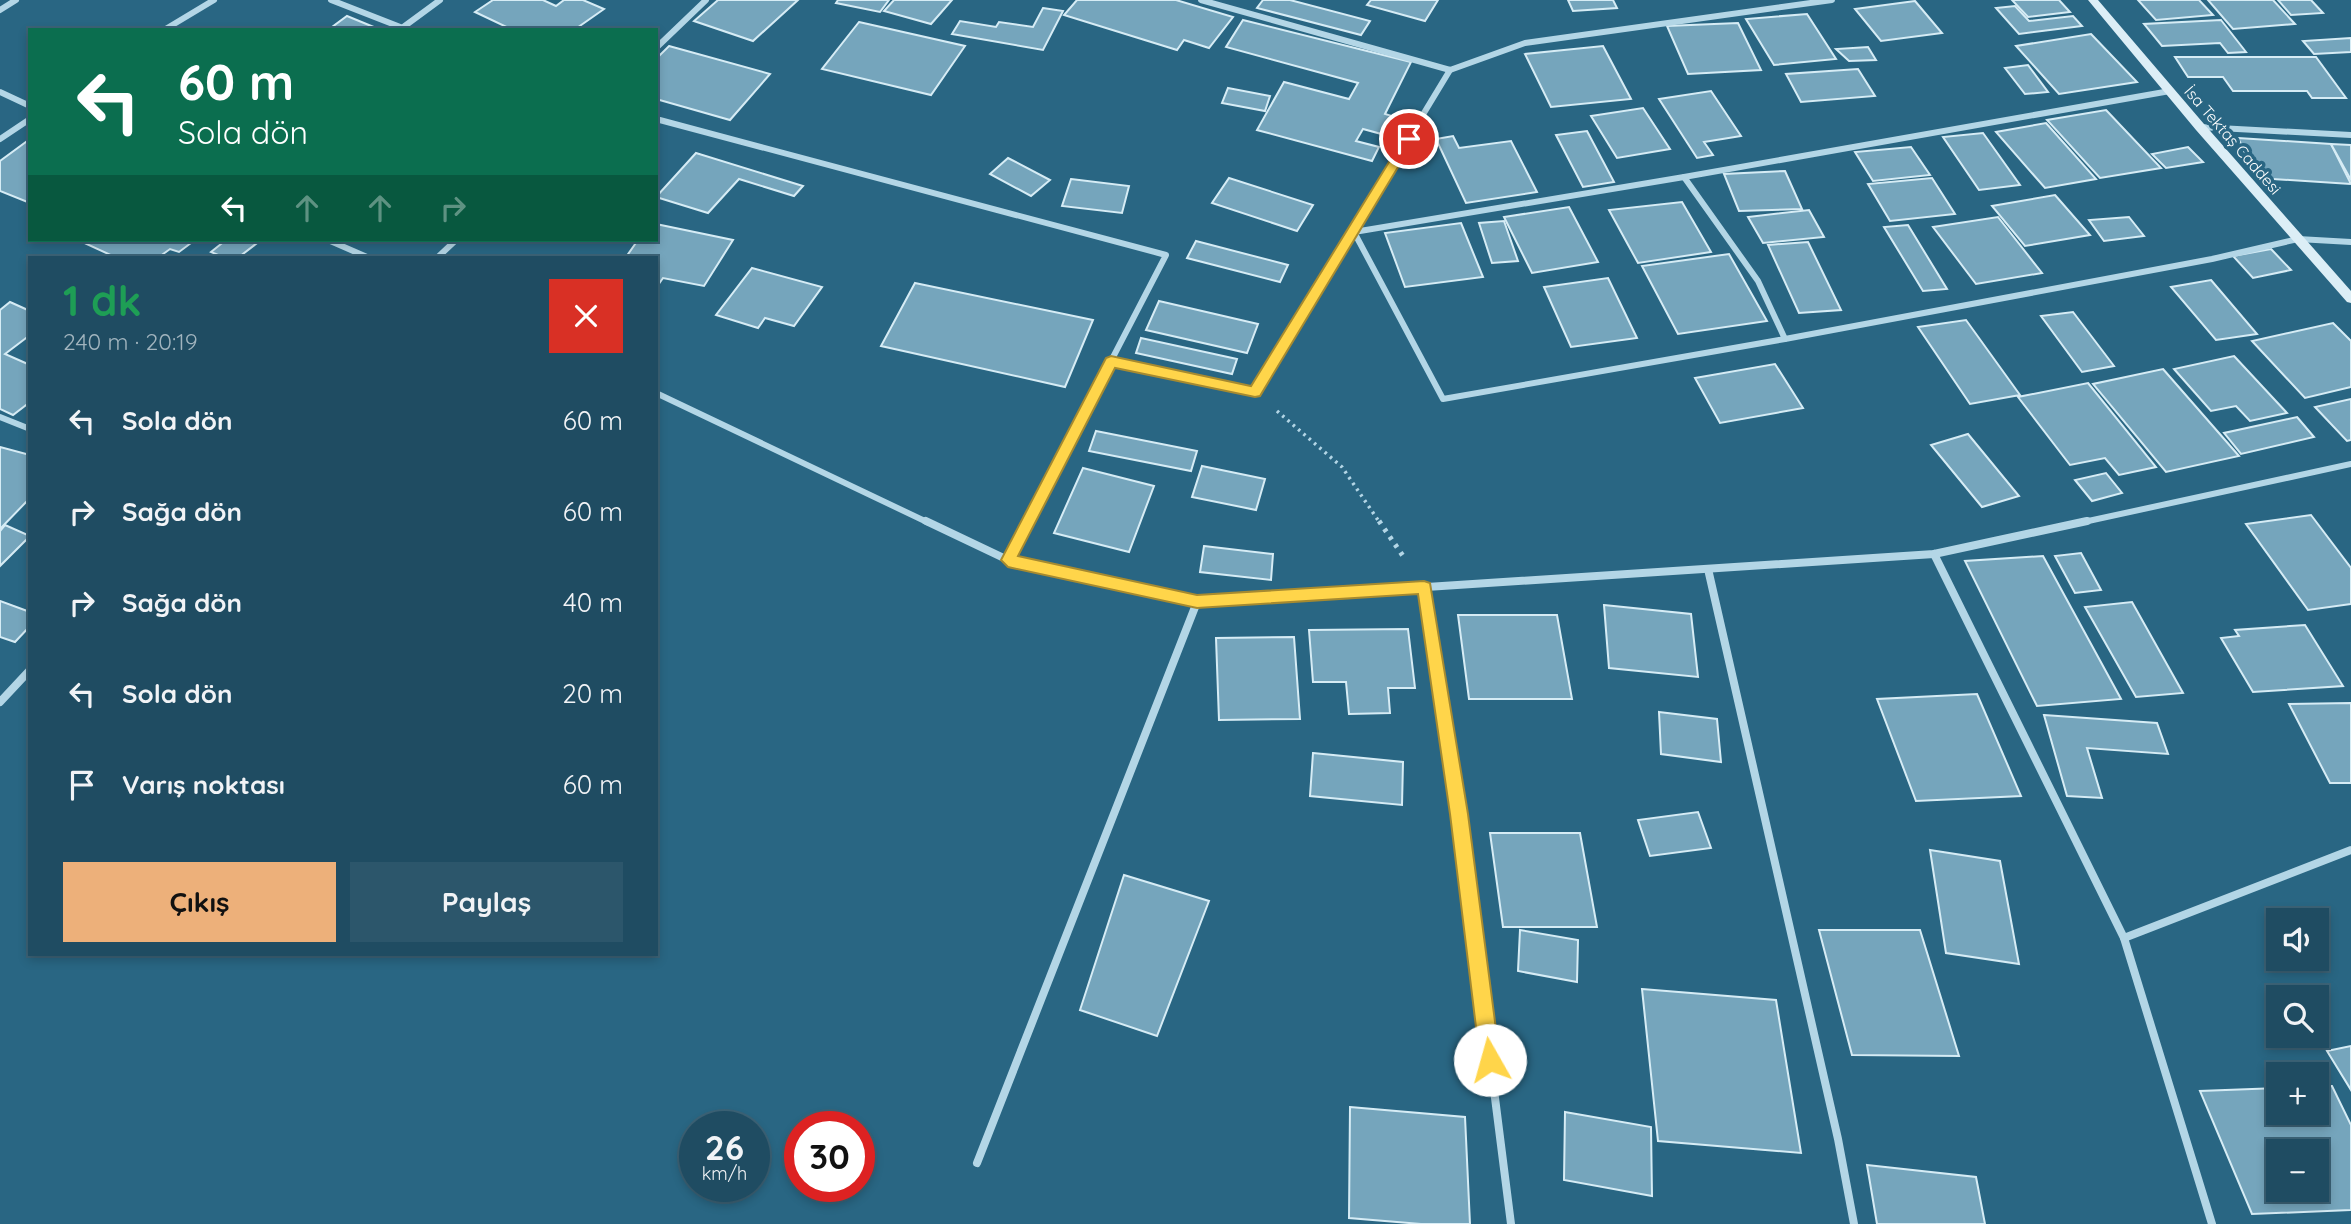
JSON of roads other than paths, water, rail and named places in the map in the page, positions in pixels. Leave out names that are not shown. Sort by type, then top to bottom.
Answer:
[{"type":"street","points":[[0,10],[16,0]]},
{"type":"street","points":[[167,28],[214,0]]},
{"type":"street","points":[[331,0],[402,28]]},
{"type":"street","points":[[406,28],[440,0]]},
{"type":"street","points":[[658,46],[706,0]]},
{"type":"street","points":[[1201,0],[1450,69],[1525,43],[1832,0]]},
{"type":"street","points":[[1231,8],[1239,0]]},
{"type":"street","name":"İsa Tektaş Caddesi","points":[[2093,0],[2351,299]]},
{"type":"street","points":[[1111,361],[1255,392],[1450,69]]},
{"type":"street","points":[[1354,232],[2170,91]]},
{"type":"street","points":[[0,92],[28,105]]},
{"type":"street","points":[[0,139],[28,120]]},
{"type":"street","points":[[658,120],[1167,255],[1008,560]]},
{"type":"street","points":[[2200,127],[2351,135]]},
{"type":"street","points":[[1684,177],[1758,281],[1785,339]]},
{"type":"street","points":[[1354,232],[1443,399],[2199,262],[2298,239],[2351,242]]},
{"type":"street","points":[[333,242],[365,256]]},
{"type":"street","points":[[439,256],[454,242]]},
{"type":"street","points":[[658,394],[1008,560],[1197,602],[1934,554],[2351,464]]},
{"type":"street","points":[[0,417],[28,428]]},
{"type":"street","points":[[1934,554],[2124,938],[2212,1224]]},
{"type":"street","points":[[1708,569],[1835,1125],[1854,1224]]},
{"type":"street","points":[[1424,587],[1459,814],[1511,1224]]},
{"type":"street","points":[[977,1163],[1197,602]]},
{"type":"street","points":[[0,702],[28,672]]},
{"type":"street","points":[[2124,938],[2351,849]]}]
